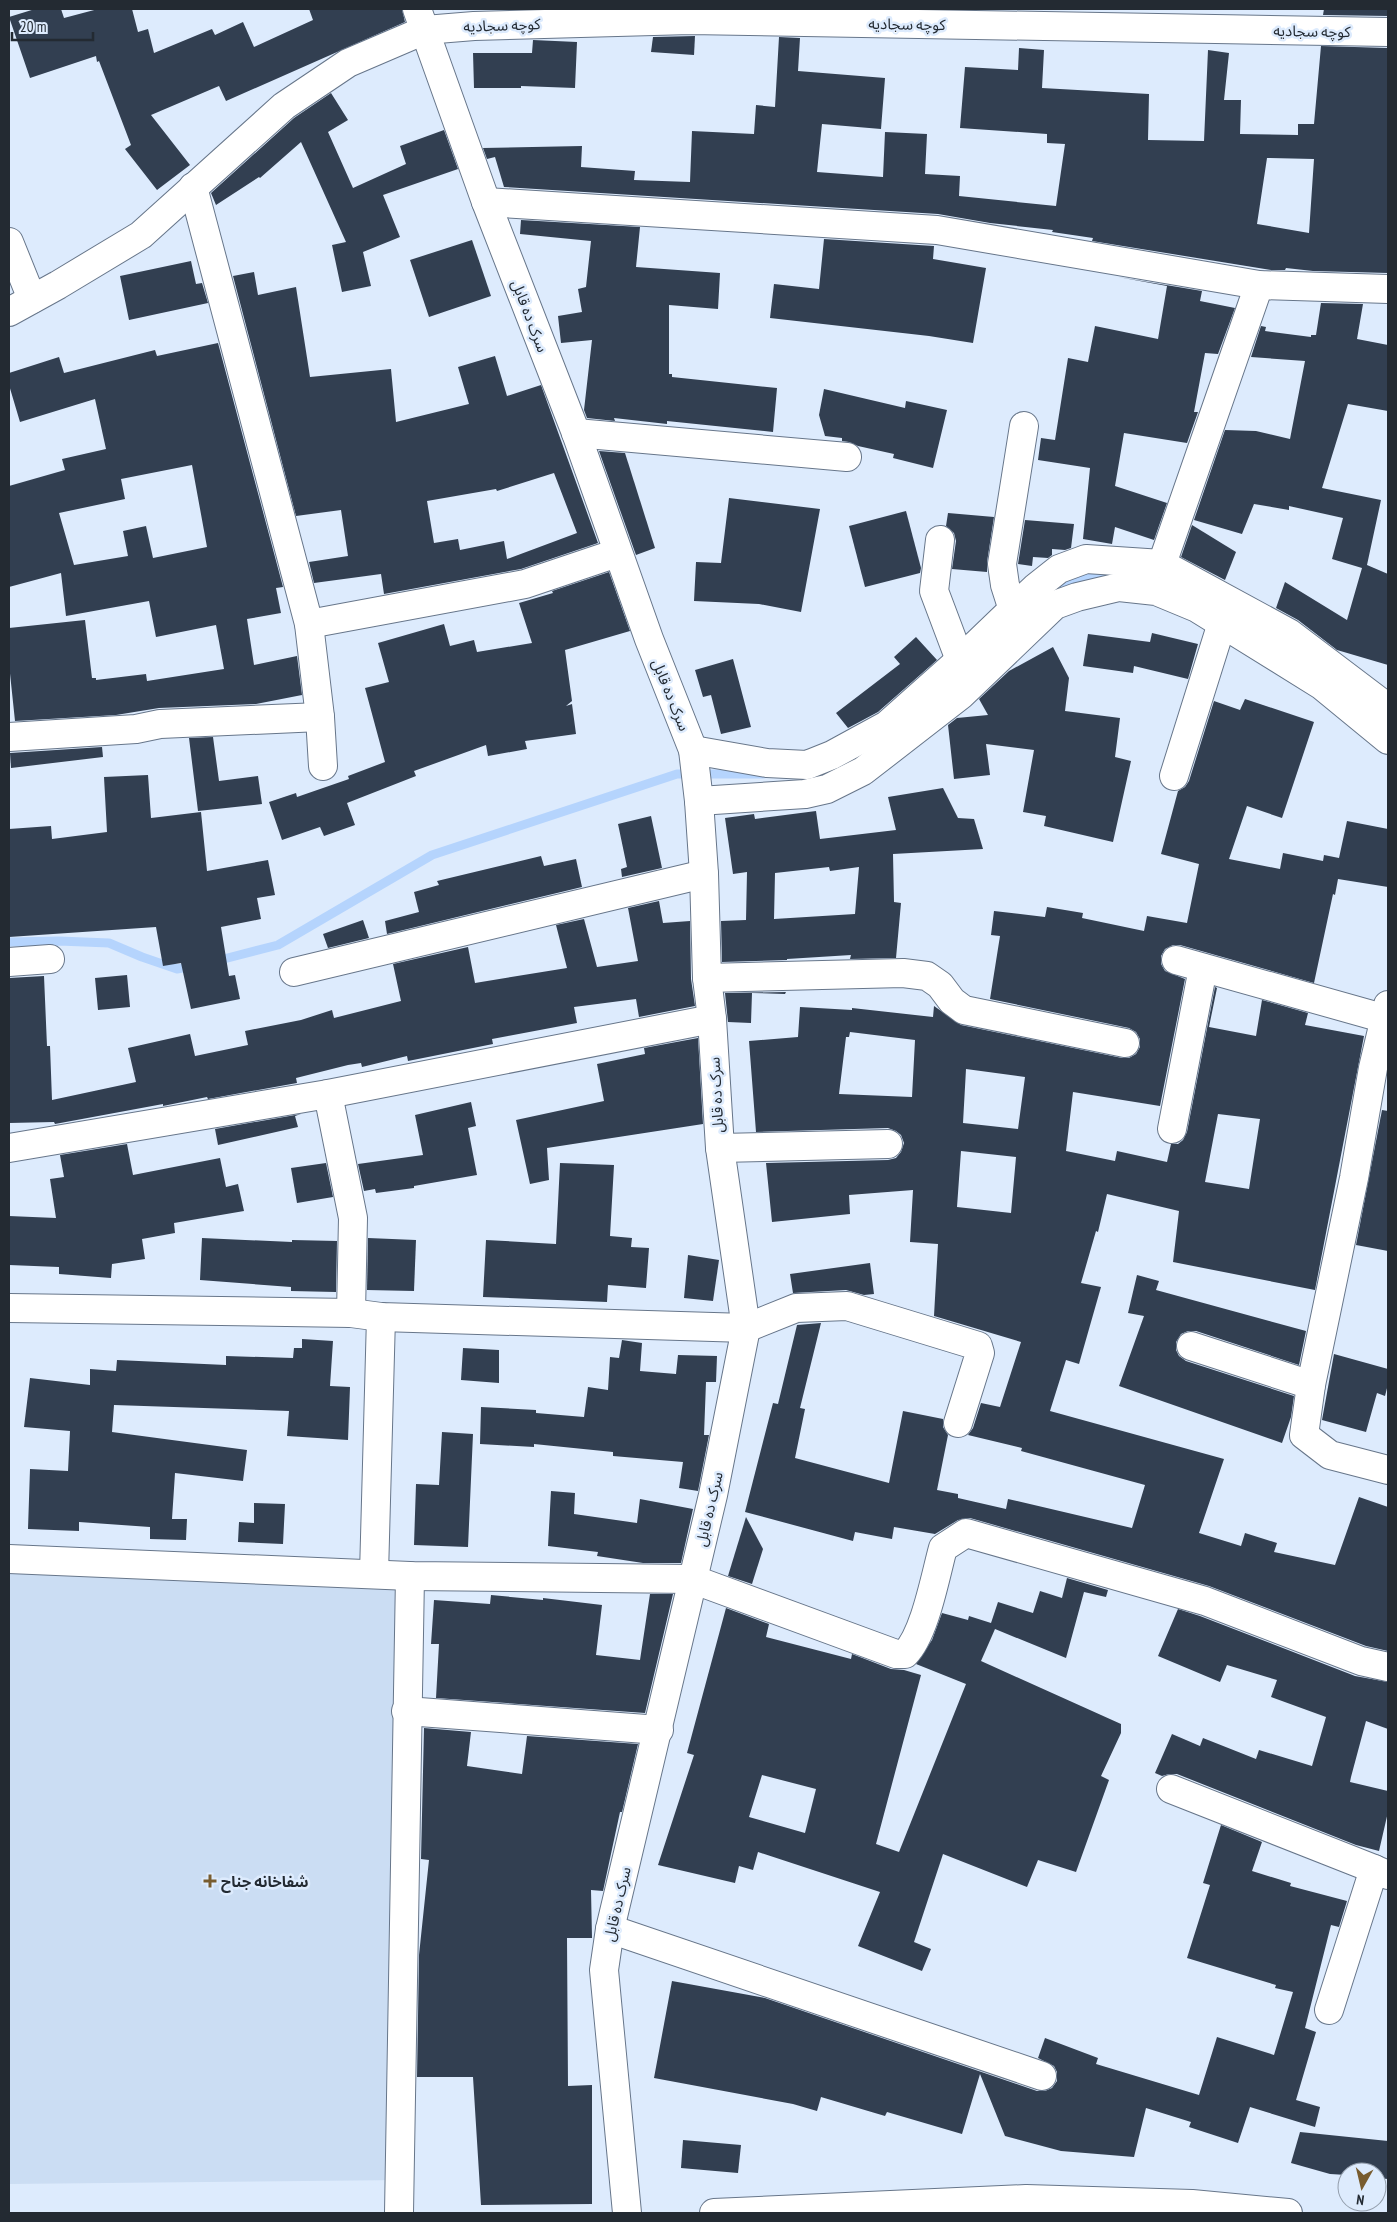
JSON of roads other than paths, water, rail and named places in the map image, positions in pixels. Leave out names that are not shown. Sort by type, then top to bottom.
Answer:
[{"type":"street","name":"کوچه سجادیه","points":[[20,305],[141,235],[284,106],[348,63],[421,19],[474,26],[691,15],[1178,19],[1381,24]]},
{"type":"street","name":"سرک ده قابل","points":[[421,19],[486,202],[576,433],[618,553],[693,750],[699,801],[704,874],[707,978],[712,1019],[720,1148],[746,1328],[713,1494],[692,1579],[659,1730],[610,1929],[604,1970],[627,2213]]},
{"type":"street","points":[[193,187],[309,624],[320,717],[322,766]]},
{"type":"street","points":[[486,202],[937,230],[1260,285],[1388,289]]},
{"type":"street","points":[[9,242],[20,305]]},
{"type":"street","points":[[1162,564],[1260,285]]},
{"type":"street","points":[[1013,610],[1005,585],[1002,564],[1024,426]]},
{"type":"street","points":[[576,433],[848,457]]},
{"type":"street","points":[[940,540],[934,591],[960,660]]},
{"type":"street","points":[[309,624],[525,584],[618,553]]},
{"type":"street","points":[[693,750],[767,763],[807,765],[832,755],[887,725],[960,660],[1035,588],[1059,569],[1086,559],[1162,564],[1208,587],[1289,633],[1388,708]]},
{"type":"street","points":[[699,801],[804,794],[827,789],[863,771],[961,695],[1055,605],[1077,597],[1119,587],[1156,591],[1197,608],[1321,685],[1388,740]]},
{"type":"street","points":[[1174,776],[1222,623]]},
{"type":"street","points":[[9,731],[136,729],[160,724],[320,717]]},
{"type":"street","points":[[294,972],[704,874]]},
{"type":"street","points":[[9,962],[50,959]]},
{"type":"street","points":[[1176,960],[1387,1012],[1381,1070],[1354,1178],[1311,1385],[1304,1435],[1330,1455],[1388,1470]]},
{"type":"street","points":[[1172,1129],[1203,968]]},
{"type":"street","points":[[707,978],[903,972],[927,976],[940,985],[952,1001],[964,1010],[1125,1043]]},
{"type":"street","points":[[9,1148],[328,1094],[712,1019]]},
{"type":"street","points":[[328,1094],[354,1218],[351,1313]]},
{"type":"street","points":[[720,1148],[888,1144]]},
{"type":"street","points":[[9,1308],[351,1313],[381,1316],[746,1328],[796,1308],[847,1306],[978,1346],[980,1353],[958,1423]]},
{"type":"street","points":[[374,1574],[381,1316]]},
{"type":"street","points":[[1191,1346],[1311,1385]]},
{"type":"street","points":[[9,1560],[410,1576],[692,1579],[896,1654],[905,1654],[911,1648],[921,1626],[943,1548],[966,1533],[1205,1601],[1361,1661],[1388,1667]]},
{"type":"street","points":[[399,2213],[406,1711],[410,1576]]},
{"type":"street","points":[[406,1711],[659,1730]]},
{"type":"street","points":[[1172,1789],[1381,1872],[1329,2010]]},
{"type":"street","points":[[610,1929],[1042,2076]]},
{"type":"street","points":[[714,2213],[1026,2198],[1192,2204],[1288,2213]]},
{"type":"waterway","points":[[1055,592],[1093,574],[1108,572]]},
{"type":"waterway","points":[[216,961],[278,945],[432,855],[677,774],[763,774]]},
{"type":"waterway","points":[[9,942],[109,943],[177,969],[193,966]]},
{"type":"place","name":"شفاخانه جناح","points":[[210,1881]]}]
